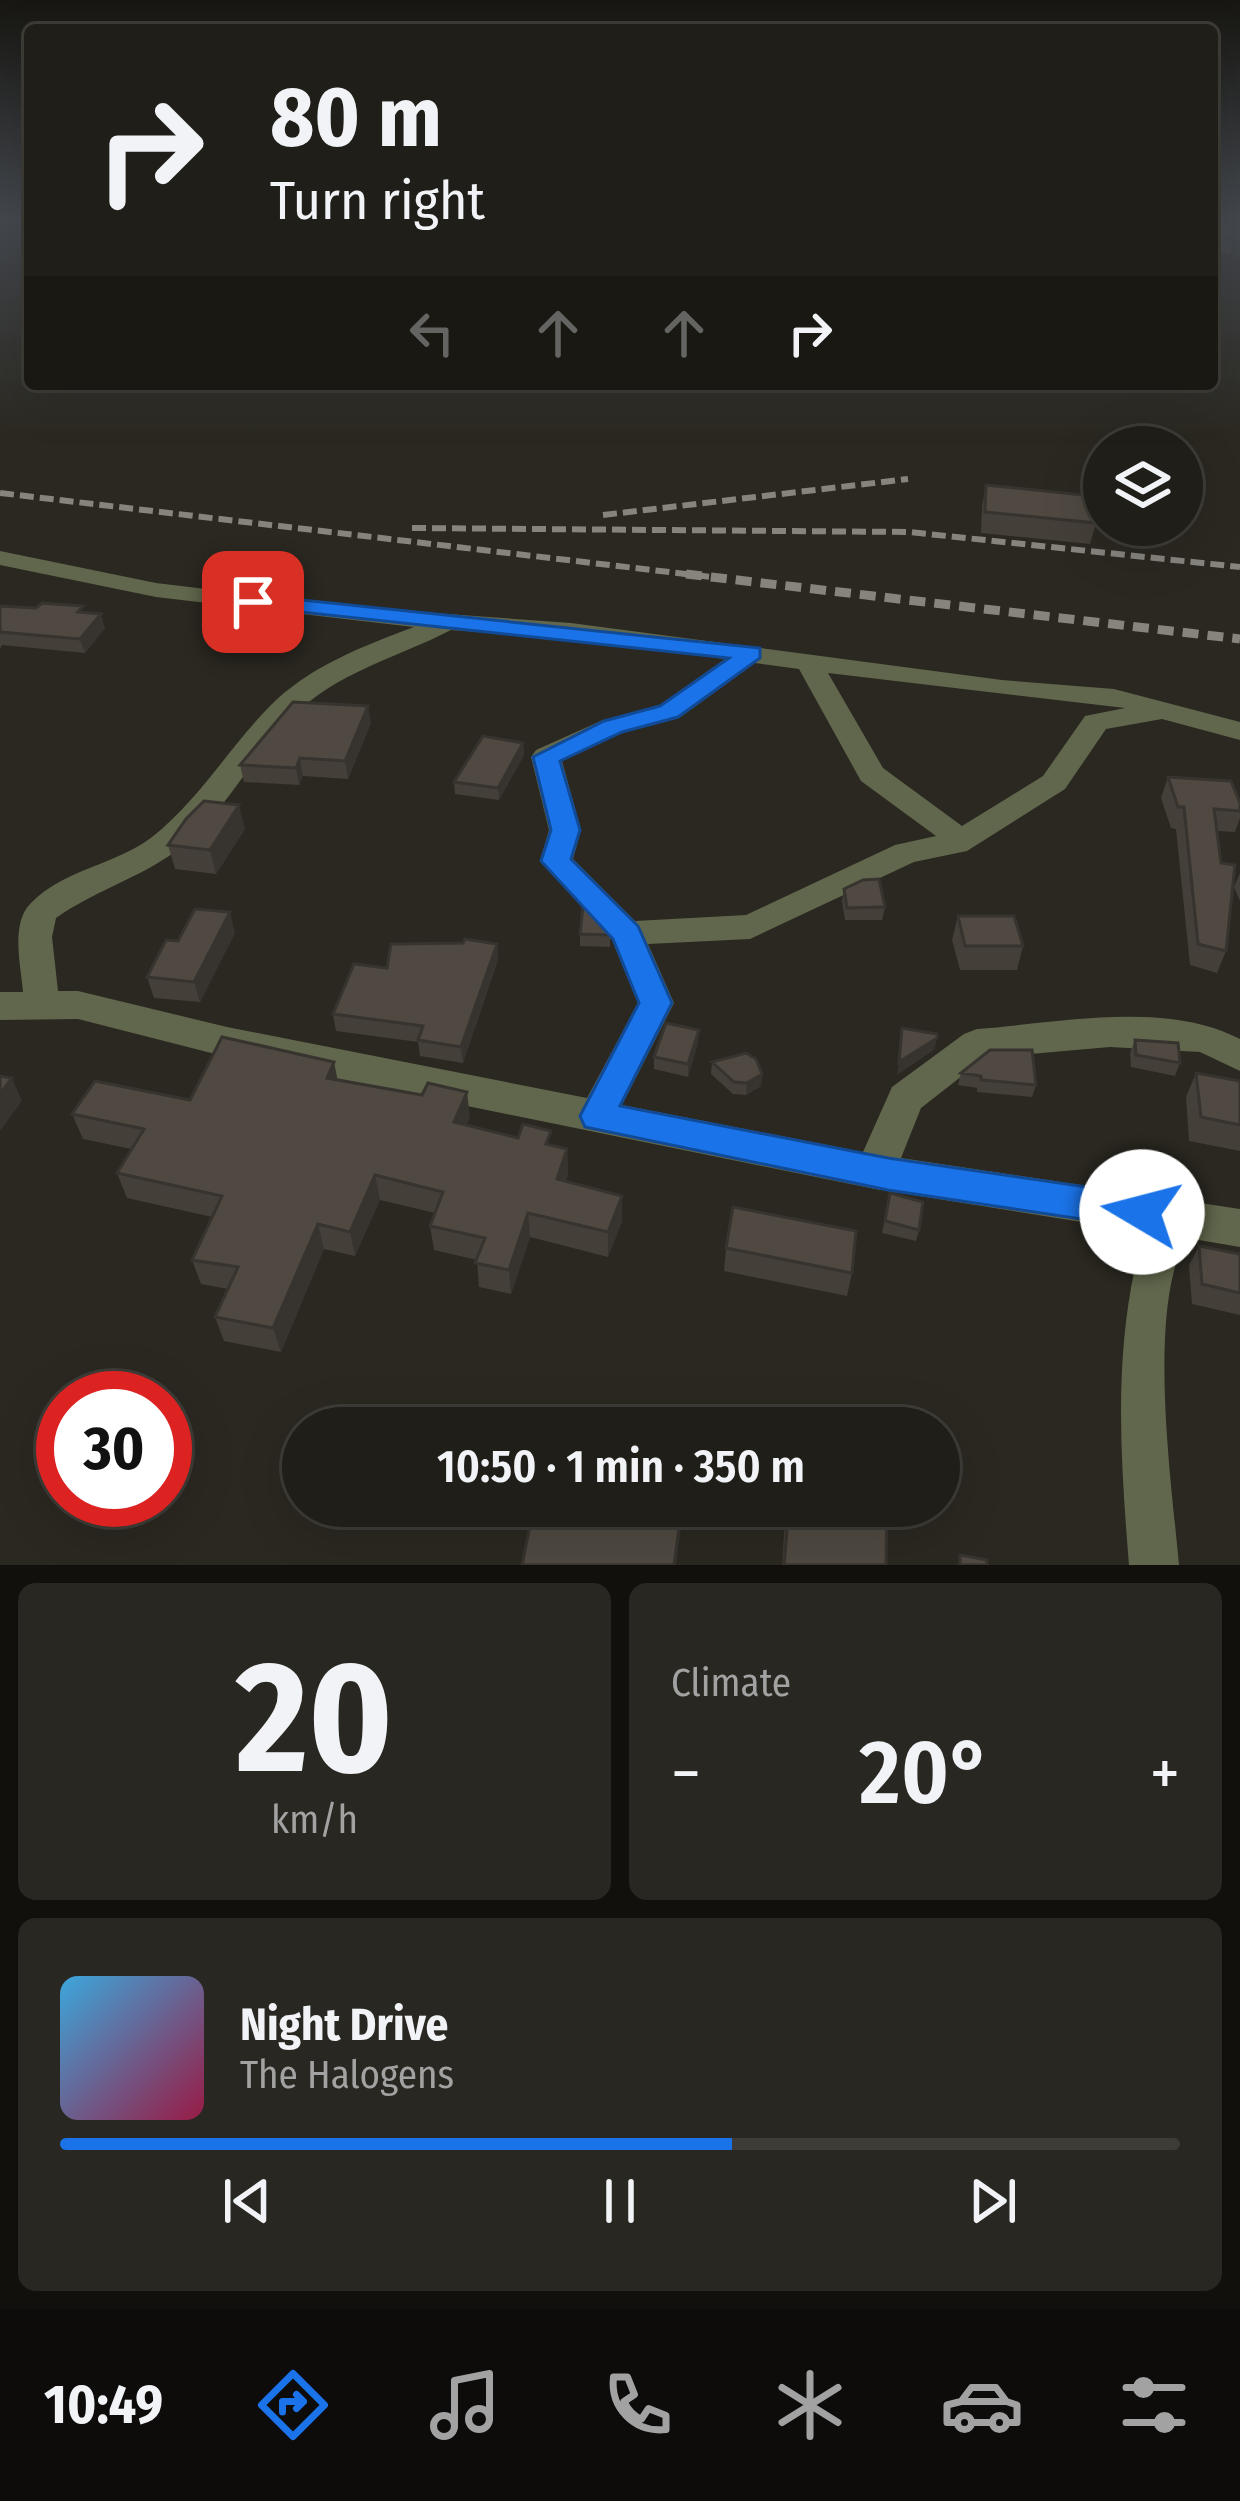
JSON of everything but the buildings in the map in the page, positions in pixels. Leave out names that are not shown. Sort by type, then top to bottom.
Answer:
[{"type":"street","points":[[0,558],[156,590],[1114,697],[1240,731]]},
{"type":"street","points":[[42,1005],[34,937],[41,912],[81,884],[159,848],[200,812],[280,712],[318,681],[378,650],[453,622]]},
{"type":"street","points":[[597,1116],[656,1003],[627,934],[556,861],[566,830],[546,757],[613,726],[669,712],[752,653]]},
{"type":"street","points":[[808,660],[872,774],[948,829],[956,843]]},
{"type":"street","points":[[627,934],[690,926],[750,927],[906,854],[956,843],[1053,789],[1083,750],[1095,722],[1167,710]]},
{"type":"street","points":[[0,1006],[78,1005],[227,1042],[875,1172],[1240,1228]]},
{"type":"street","points":[[875,1172],[906,1098],[976,1044],[1110,1033],[1205,1038],[1240,1056]]},
{"type":"street","points":[[1154,1565],[1140,1387],[1152,1270],[1166,1229],[1184,1218]]},
{"type":"railway","points":[[603,515],[908,479]]},
{"type":"railway","points":[[0,493],[711,577]]},
{"type":"railway","points":[[412,528],[909,532],[1240,567]]},
{"type":"railway","points":[[686,574],[1240,639]]},
{"type":"route","points":[[253,602],[752,653],[669,712],[613,726],[546,757],[566,830],[556,861],[627,934],[656,1003],[597,1116],[888,1174],[1142,1212]]}]
